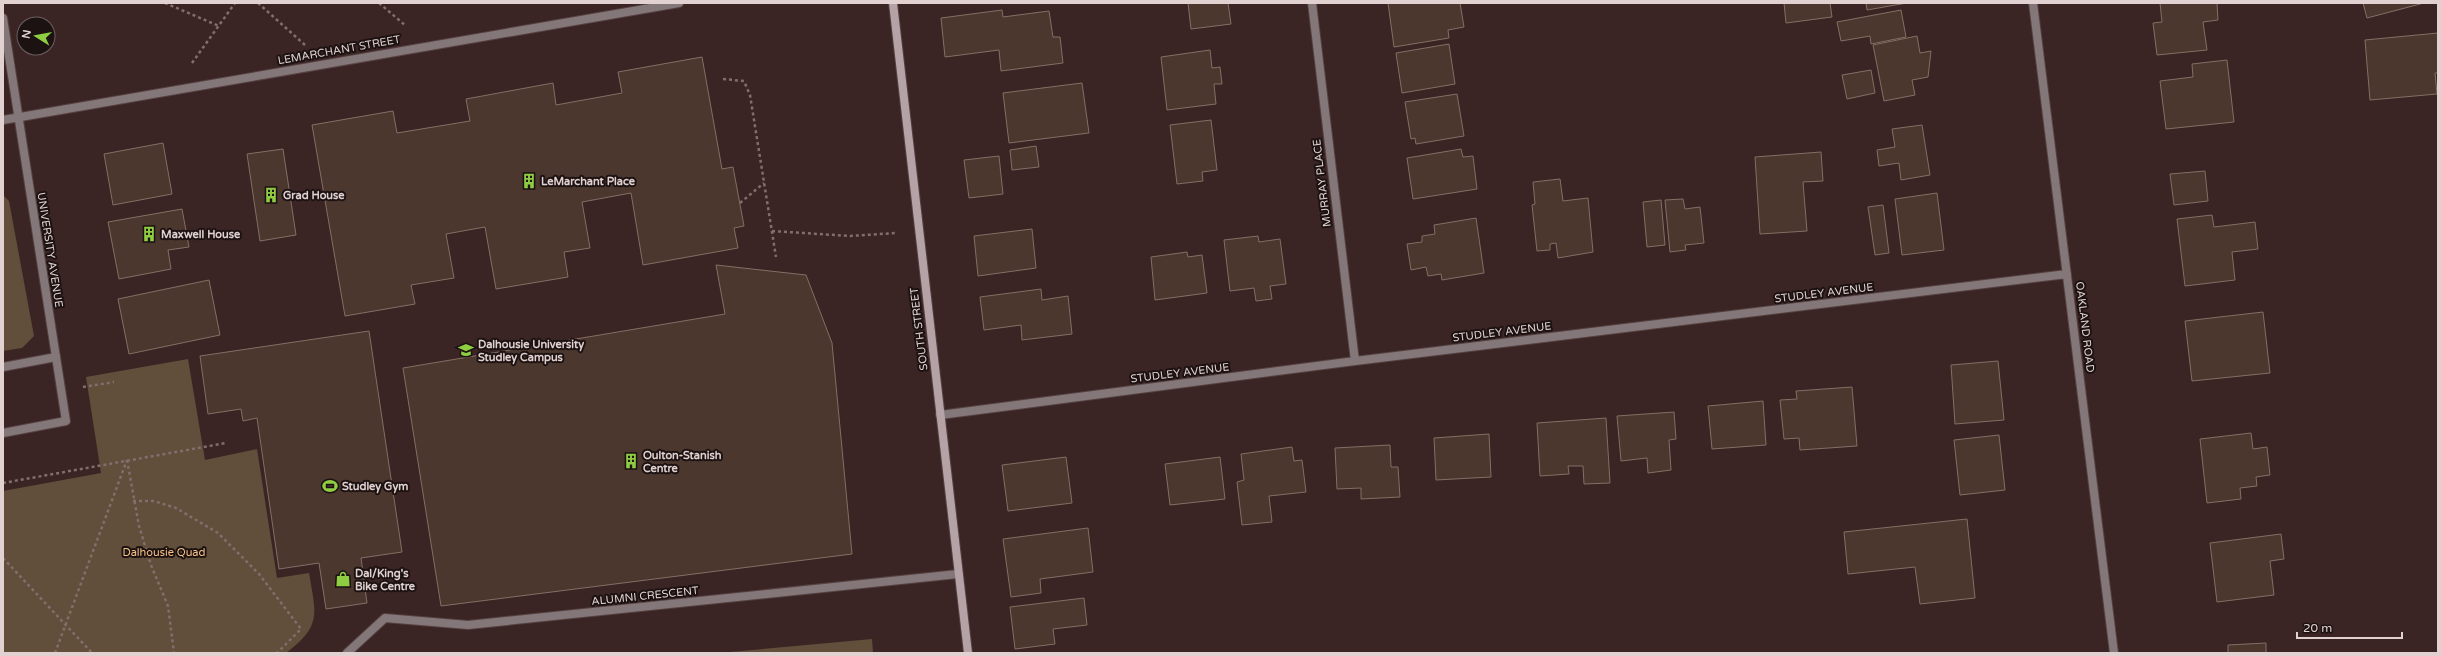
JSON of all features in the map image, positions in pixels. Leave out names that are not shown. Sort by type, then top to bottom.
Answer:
[{"type":"main road","name":"SOUTH STREET","points":[[893,3],[968,653]]},
{"type":"street","name":"LEMARCHANT STREET","points":[[3,120],[679,3]]},
{"type":"street","name":"MURRAY PLACE","points":[[1312,3],[1354,361]]},
{"type":"street","name":"OAKLAND ROAD","points":[[2033,3],[2114,653]]},
{"type":"street","name":"UNIVERSITY AVENUE","points":[[3,18],[66,421],[3,433]]},
{"type":"street","name":"STUDLEY AVENUE","points":[[940,415],[1354,361],[2067,274]]},
{"type":"street","points":[[3,367],[56,357]]},
{"type":"street","name":"ALUMNI CRESCENT","points":[[347,653],[385,618],[468,625],[958,574]]},
{"type":"path","points":[[165,3],[219,26]]},
{"type":"path","points":[[173,90],[235,3]]},
{"type":"path","points":[[258,3],[326,64]]},
{"type":"path","points":[[379,3],[430,46]]},
{"type":"path","points":[[723,79],[744,81],[750,95],[776,257]]},
{"type":"path","points":[[740,203],[764,183]]},
{"type":"path","points":[[772,231],[850,236],[919,230]]},
{"type":"path","points":[[62,391],[114,382]]},
{"type":"path","points":[[3,483],[226,443]]},
{"type":"path","points":[[127,460],[133,501],[151,565],[168,606],[174,653]]},
{"type":"path","points":[[55,653],[127,460]]},
{"type":"path","points":[[133,501],[154,501],[176,508],[218,533],[259,574],[301,629],[277,653]]},
{"type":"path","points":[[3,558],[92,653]]},
{"type":"green space","points":[[3,195],[9,201],[34,336],[22,348],[3,351]]},
{"type":"green space","name":"Dalhousie Quad","points":[[188,359],[205,460],[257,449],[277,578],[309,573],[314,618],[306,635],[286,653],[3,653],[3,491],[101,473],[86,377]]},
{"type":"green space","points":[[872,639],[873,653],[719,653]]},
{"type":"building","points":[[1188,3],[1228,3],[1231,24],[1191,29]]},
{"type":"building","points":[[1388,3],[1460,3],[1464,27],[1448,30],[1449,38],[1394,47]]},
{"type":"building","points":[[1784,3],[1830,3],[1832,17],[1786,23]]},
{"type":"building","points":[[1866,3],[1907,3],[1867,10]]},
{"type":"building","points":[[2160,3],[2217,3],[2218,20],[2203,22],[2207,50],[2157,55],[2153,23],[2162,22]]},
{"type":"building","points":[[2363,3],[2424,3],[2367,18]]},
{"type":"building","points":[[1002,10],[1003,17],[1049,11],[1053,37],[1060,37],[1063,63],[1001,71],[999,50],[945,57],[941,18]]},
{"type":"building","points":[[1901,10],[1906,37],[1871,44],[1870,36],[1841,41],[1837,22]]},
{"type":"building","points":[[2438,33],[2438,73],[2435,73],[2437,94],[2370,100],[2365,40]]},
{"type":"building","points":[[1917,36],[1920,53],[1931,51],[1928,77],[1912,80],[1915,95],[1884,101],[1873,45]]},
{"type":"building","points":[[1449,44],[1455,84],[1402,93],[1396,53]]},
{"type":"building","points":[[1210,50],[1212,68],[1220,67],[1222,84],[1214,84],[1216,104],[1167,110],[1161,57]]},
{"type":"building","name":"LeMarchant Place","points":[[702,57],[722,169],[733,167],[744,226],[734,228],[738,248],[643,265],[631,193],[582,202],[590,248],[564,252],[568,277],[496,289],[485,227],[446,234],[454,278],[411,285],[415,304],[345,316],[312,125],[393,111],[397,133],[470,121],[466,99],[553,83],[556,105],[622,93],[618,72]]},
{"type":"building","points":[[2227,60],[2234,122],[2166,129],[2160,81],[2193,77],[2192,64]]},
{"type":"building","points":[[1871,70],[1875,93],[1847,99],[1842,75]]},
{"type":"building","points":[[1082,83],[1089,133],[1009,143],[1003,93]]},
{"type":"building","points":[[1457,94],[1464,136],[1416,144],[1415,138],[1411,139],[1405,102]]},
{"type":"building","points":[[1211,120],[1217,170],[1202,172],[1203,181],[1177,184],[1170,125]]},
{"type":"building","points":[[1922,125],[1930,175],[1901,180],[1899,163],[1879,166],[1877,150],[1895,147],[1892,129]]},
{"type":"building","points":[[163,143],[172,194],[113,205],[104,154]]},
{"type":"building","points":[[1036,146],[1039,167],[1012,170],[1010,150]]},
{"type":"building","name":"Grad House","points":[[283,149],[296,235],[260,241],[247,154]]},
{"type":"building","points":[[1461,149],[1463,157],[1473,156],[1477,189],[1413,199],[1407,158]]},
{"type":"building","points":[[1821,152],[1823,181],[1803,182],[1807,231],[1760,234],[1755,157]]},
{"type":"building","points":[[999,156],[1003,194],[969,198],[964,160]]},
{"type":"building","points":[[2205,171],[2208,201],[2174,205],[2170,174]]},
{"type":"building","points":[[1560,179],[1563,201],[1588,198],[1593,252],[1558,258],[1556,243],[1550,244],[1550,250],[1537,251],[1532,205],[1535,204],[1533,182]]},
{"type":"building","points":[[1937,193],[1944,250],[1902,255],[1895,199]]},
{"type":"building","points":[[1683,199],[1685,209],[1700,207],[1704,243],[1685,245],[1686,250],[1670,252],[1665,200]]},
{"type":"building","points":[[1661,200],[1665,245],[1647,247],[1643,202]]},
{"type":"building","points":[[1883,205],[1889,253],[1875,255],[1868,207]]},
{"type":"building","name":"Maxwell House","points":[[182,209],[189,247],[168,250],[171,269],[119,279],[108,222]]},
{"type":"building","points":[[2212,215],[2214,227],[2255,222],[2258,249],[2232,252],[2235,280],[2185,286],[2177,219]]},
{"type":"building","points":[[1476,218],[1484,273],[1442,280],[1441,274],[1428,276],[1426,267],[1411,270],[1407,244],[1422,242],[1422,236],[1435,234],[1434,225]]},
{"type":"building","points":[[1032,229],[1036,268],[978,276],[974,236]]},
{"type":"building","points":[[1258,236],[1259,242],[1280,239],[1286,284],[1270,286],[1272,299],[1256,301],[1254,288],[1230,291],[1224,240]]},
{"type":"building","points":[[1187,252],[1188,257],[1202,255],[1207,293],[1155,300],[1151,257]]},
{"type":"building","name":"Oulton-Stanish Centre","points":[[716,265],[806,275],[832,343],[852,554],[441,606],[403,368],[725,314]]},
{"type":"building","points":[[209,280],[220,335],[129,354],[118,299]]},
{"type":"building","points":[[1041,289],[1042,300],[1068,296],[1072,334],[1022,340],[1021,325],[984,330],[980,297]]},
{"type":"building","points":[[2263,312],[2270,373],[2192,381],[2185,321]]},
{"type":"building","name":"Studley Gym","points":[[369,331],[402,552],[361,558],[367,603],[326,609],[319,563],[279,569],[257,418],[243,421],[241,409],[208,414],[200,356]]},
{"type":"building","points":[[1998,361],[2004,420],[1955,424],[1951,365]]},
{"type":"building","points":[[1852,387],[1857,446],[1800,450],[1799,438],[1784,439],[1780,400],[1797,399],[1796,391]]},
{"type":"building","points":[[1763,401],[1766,445],[1712,449],[1708,406]]},
{"type":"building","points":[[1674,412],[1676,439],[1669,440],[1671,470],[1648,473],[1647,458],[1621,461],[1617,416]]},
{"type":"building","points":[[1606,418],[1610,483],[1584,484],[1583,466],[1568,466],[1569,474],[1540,476],[1537,423]]},
{"type":"building","points":[[2251,433],[2253,449],[2267,447],[2270,475],[2256,477],[2257,486],[2240,488],[2241,499],[2207,503],[2200,439]]},
{"type":"building","points":[[1489,434],[1491,477],[1436,480],[1434,438]]},
{"type":"building","points":[[1999,435],[2005,490],[1960,495],[1954,440]]},
{"type":"building","points":[[1390,445],[1391,467],[1398,467],[1400,497],[1361,499],[1361,488],[1337,489],[1335,448]]},
{"type":"building","points":[[1292,447],[1294,461],[1302,460],[1306,492],[1269,496],[1272,522],[1242,525],[1237,482],[1244,480],[1241,454]]},
{"type":"building","points":[[1066,457],[1072,503],[1008,511],[1002,465]]},
{"type":"building","points":[[1220,457],[1225,499],[1170,505],[1165,464]]},
{"type":"building","points":[[1967,519],[1975,598],[1920,604],[1915,567],[1848,574],[1844,532]]},
{"type":"building","points":[[1088,528],[1093,572],[1040,579],[1041,593],[1011,597],[1003,539]]},
{"type":"building","points":[[2281,534],[2284,559],[2270,561],[2274,595],[2217,602],[2210,543]]},
{"type":"building","points":[[1084,598],[1087,625],[1053,629],[1055,644],[1015,649],[1010,607]]},
{"type":"building","points":[[2266,643],[2266,653],[2228,653],[2228,645]]},
{"type":"place","name":"LeMarchant Place","points":[[529,181]]},
{"type":"place","name":"Grad House","points":[[271,195]]},
{"type":"place","name":"Maxwell House","points":[[149,234]]},
{"type":"place","name":"Dalhousie University Studley Campus","points":[[466,350]]},
{"type":"place","name":"Oulton-Stanish Centre","points":[[631,461]]},
{"type":"place","name":"Studley Gym","points":[[330,486]]},
{"type":"place","name":"Dal/King's Bike Centre","points":[[343,579]]}]
